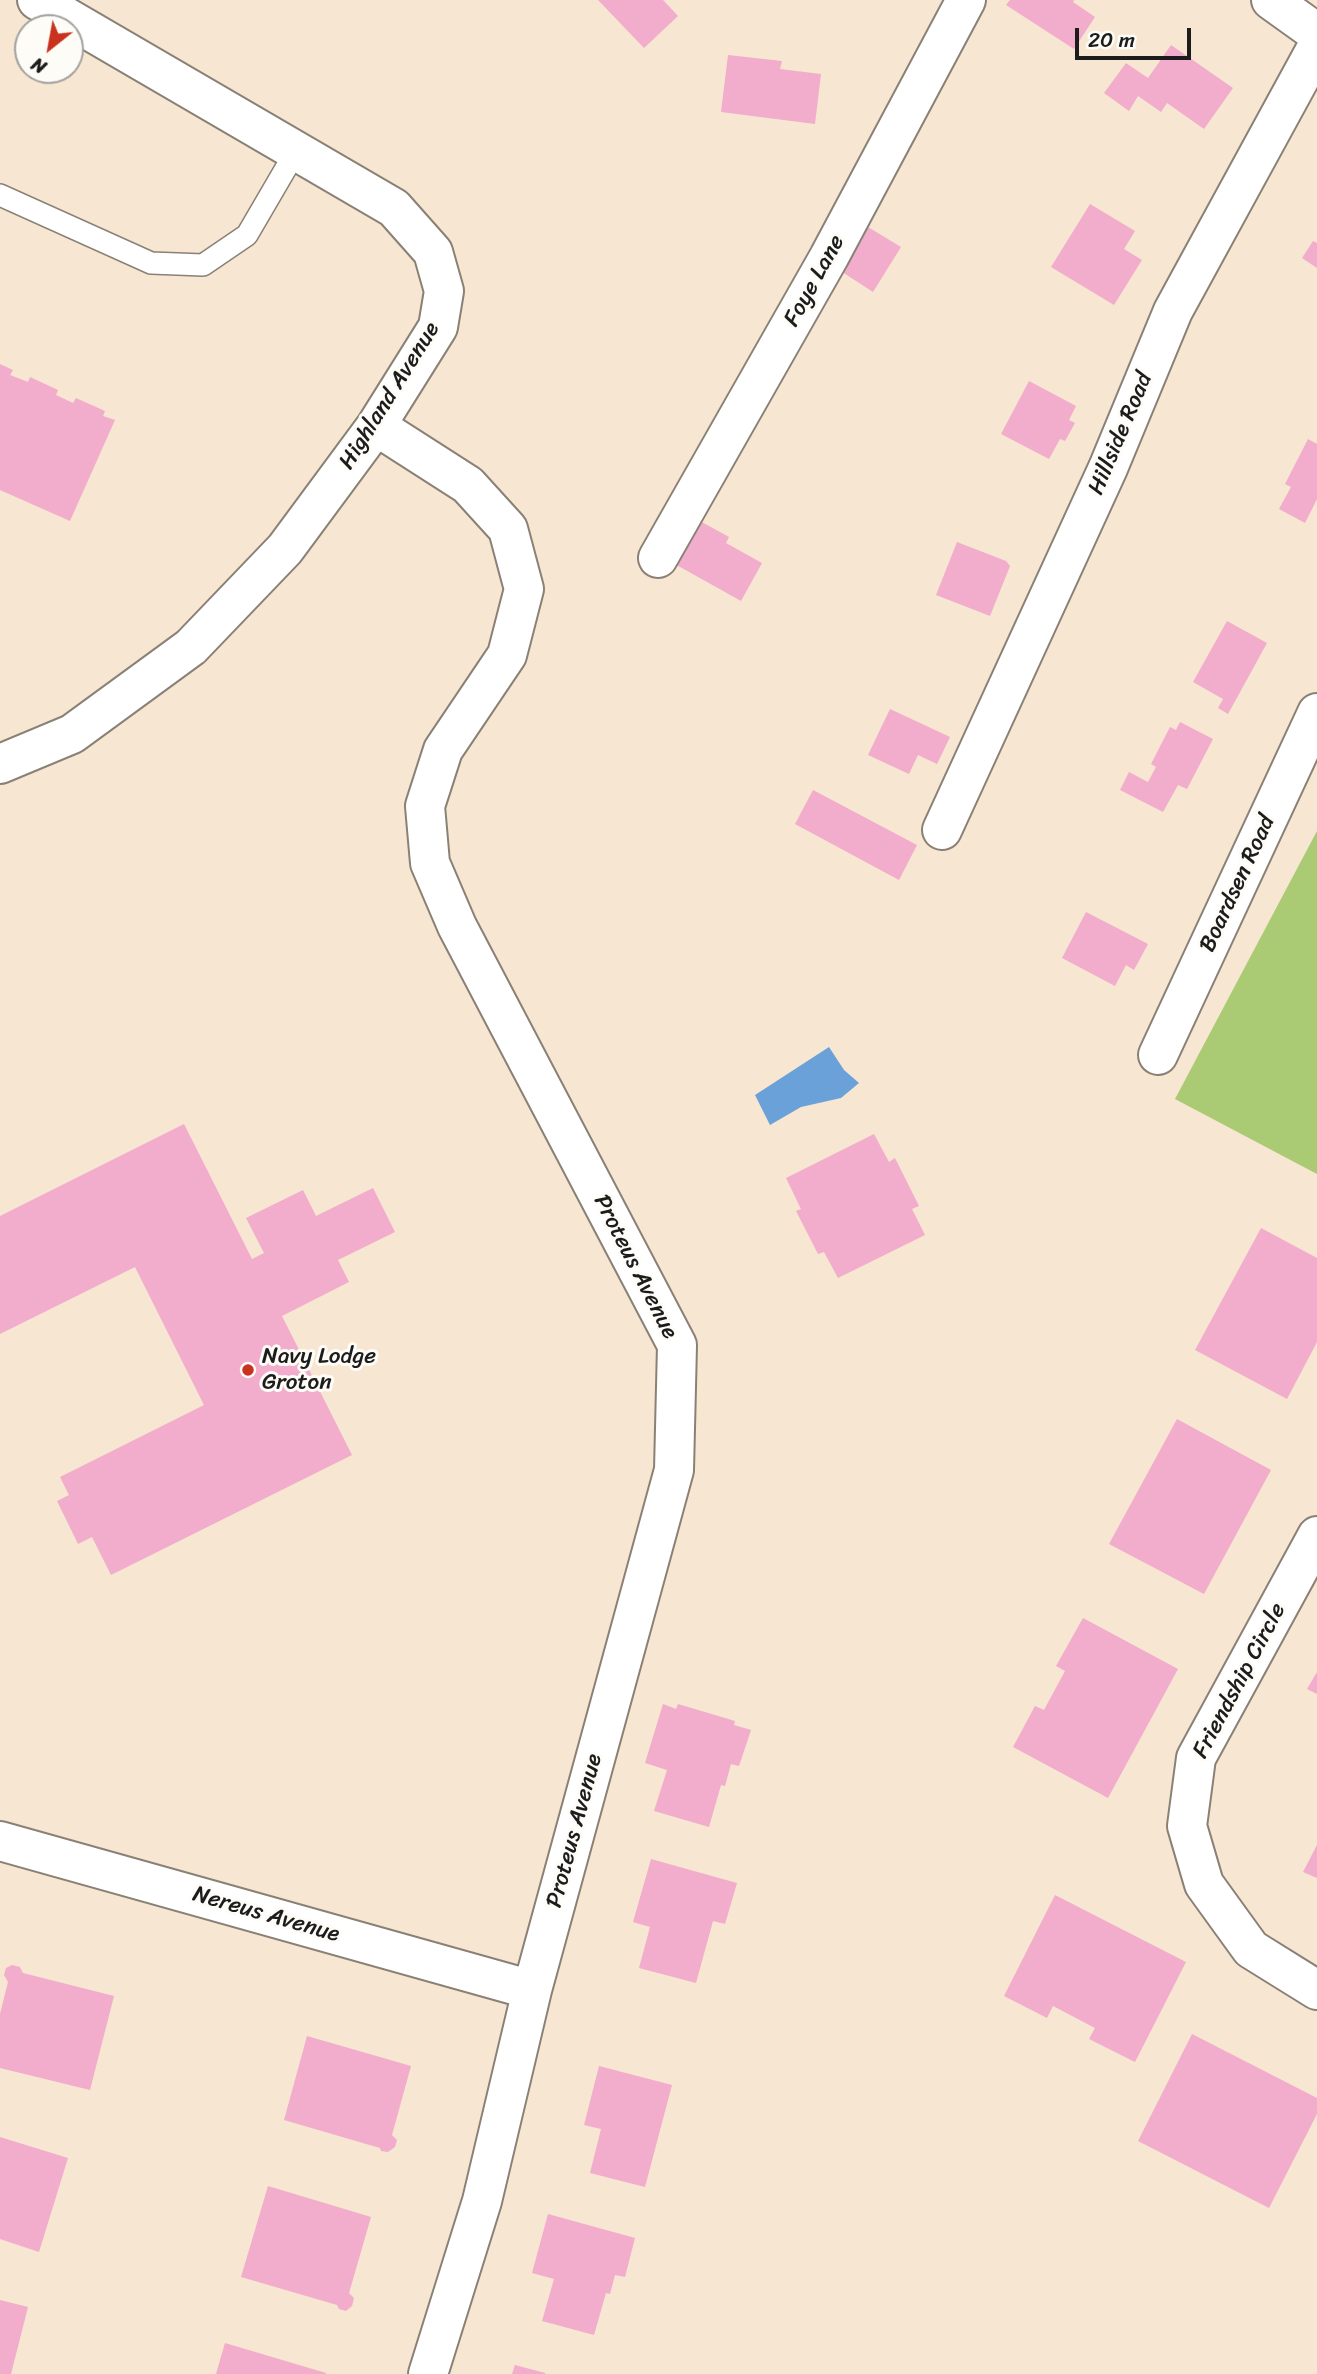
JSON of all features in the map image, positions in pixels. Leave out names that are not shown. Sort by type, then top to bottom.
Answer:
[{"type":"street","name":"Highland Avenue","points":[[0,764],[72,734],[191,647],[285,549],[376,426],[438,327],[444,291],[433,252],[394,208],[37,0]]},
{"type":"street","name":"Foye Lane","points":[[658,558],[829,257],[966,0]]},
{"type":"street","name":"Hillside Road","points":[[942,830],[1108,468],[1173,311],[1317,47]]},
{"type":"street","name":"Proteus Avenue","points":[[376,426],[468,485],[508,529],[524,589],[508,655],[443,750],[425,806],[430,863],[457,926],[677,1345],[674,1470],[532,1990],[482,2202],[428,2374]]},
{"type":"street","name":"Boardsen Road","points":[[1158,1055],[1317,713]]},
{"type":"street","name":"Friendship Circle","points":[[1317,1536],[1196,1758],[1187,1826],[1204,1884],[1251,1949],[1317,1990]]},
{"type":"street","name":"Nereus Avenue","points":[[0,1840],[532,1990]]},
{"type":"lane","points":[[0,195],[151,263],[203,265],[247,236],[296,151]]},
{"type":"green space","points":[[1317,831],[1317,1174],[1175,1099]]},
{"type":"water","points":[[829,1047],[844,1070],[859,1083],[841,1098],[801,1107],[770,1125],[755,1095]]},
{"type":"building","points":[[598,0],[663,0],[678,16],[644,48]]},
{"type":"building","points":[[1010,0],[1074,0],[1073,2],[1095,17],[1074,49],[1006,5]]},
{"type":"building","points":[[1171,45],[1233,88],[1204,129],[1167,103],[1161,112],[1138,96],[1129,111],[1104,93],[1126,63],[1148,78]]},
{"type":"building","points":[[728,55],[782,61],[780,69],[821,74],[815,124],[721,112]]},
{"type":"building","points":[[1090,204],[1135,231],[1124,249],[1142,260],[1114,305],[1051,267]]},
{"type":"building","points":[[863,224],[901,247],[873,292],[836,268]]},
{"type":"building","points":[[1313,241],[1317,243],[1317,268],[1302,258]]},
{"type":"building","points":[[0,364],[13,370],[10,375],[28,382],[30,377],[58,390],[56,395],[73,403],[76,398],[105,411],[103,416],[115,420],[70,521],[0,490]]},
{"type":"building","points":[[1029,381],[1076,406],[1069,420],[1075,423],[1065,441],[1060,439],[1049,459],[1001,434]]},
{"type":"building","points":[[1308,439],[1317,444],[1317,499],[1305,523],[1279,509],[1291,487],[1285,484]]},
{"type":"building","points":[[698,520],[729,537],[726,543],[762,563],[741,601],[673,563]]},
{"type":"building","points":[[957,542],[1006,561],[1010,566],[990,616],[936,595]]},
{"type":"building","points":[[1227,621],[1267,643],[1228,714],[1218,708],[1223,699],[1193,682]]},
{"type":"building","points":[[890,709],[950,737],[937,764],[918,755],[909,774],[868,755]]},
{"type":"building","points":[[1180,722],[1213,739],[1187,789],[1178,785],[1163,812],[1120,790],[1129,772],[1148,782],[1156,767],[1151,764],[1170,727],[1176,730]]},
{"type":"building","points":[[813,790],[917,845],[899,880],[795,824]]},
{"type":"building","points":[[1086,912],[1148,944],[1134,970],[1126,965],[1115,986],[1062,958]]},
{"type":"building","name":"Navy Lodge Groton","points":[[184,1124],[252,1259],[264,1253],[246,1218],[303,1190],[316,1216],[373,1188],[395,1232],[338,1260],[349,1282],[282,1316],[352,1455],[111,1575],[92,1537],[78,1544],[57,1501],[69,1495],[60,1477],[204,1405],[135,1267],[0,1334],[0,1216]]},
{"type":"building","points":[[874,1134],[889,1162],[895,1158],[919,1206],[912,1209],[925,1235],[838,1278],[824,1252],[818,1254],[796,1211],[801,1209],[786,1178]]},
{"type":"building","points":[[1261,1228],[1317,1258],[1317,1342],[1287,1399],[1195,1350]]},
{"type":"building","points":[[1177,1419],[1271,1470],[1204,1594],[1109,1544]]},
{"type":"building","points":[[1083,1618],[1178,1669],[1108,1798],[1013,1747],[1035,1706],[1044,1710],[1065,1671],[1056,1666]]},
{"type":"building","points":[[1317,1672],[1317,1694],[1307,1689]]},
{"type":"building","points":[[663,1704],[676,1709],[678,1704],[735,1721],[734,1725],[751,1730],[739,1766],[731,1764],[725,1786],[721,1785],[709,1827],[654,1811],[667,1770],[645,1763]]},
{"type":"building","points":[[1317,1845],[1317,1878],[1303,1872]]},
{"type":"building","points":[[651,1859],[737,1883],[725,1924],[713,1921],[696,1983],[639,1968],[650,1927],[633,1922]]},
{"type":"building","points":[[1055,1895],[1186,1962],[1135,2062],[1089,2039],[1095,2028],[1053,2006],[1047,2018],[1004,1996]]},
{"type":"building","points":[[12,1965],[20,1967],[23,1973],[114,1996],[90,2090],[0,2068],[0,2014],[8,1982],[4,1975],[6,1968]]},
{"type":"building","points":[[1192,2034],[1317,2098],[1317,2114],[1269,2208],[1138,2141]]},
{"type":"building","points":[[307,2036],[411,2066],[392,2135],[397,2140],[395,2147],[388,2152],[381,2151],[380,2148],[284,2120]]},
{"type":"building","points":[[599,2066],[672,2085],[645,2187],[590,2173],[601,2129],[584,2125]]},
{"type":"building","points":[[0,2137],[68,2158],[39,2252],[0,2239]]},
{"type":"building","points":[[268,2186],[371,2217],[349,2293],[354,2298],[352,2306],[346,2311],[339,2309],[337,2305],[241,2277]]},
{"type":"building","points":[[548,2214],[635,2238],[625,2277],[615,2275],[610,2294],[606,2293],[594,2335],[542,2321],[554,2279],[532,2273]]},
{"type":"building","points":[[0,2300],[28,2307],[11,2374],[0,2374]]},
{"type":"building","points":[[225,2343],[326,2373],[326,2374],[216,2374]]},
{"type":"building","points":[[515,2365],[545,2373],[545,2374],[512,2374]]},
{"type":"place","name":"Navy Lodge Groton","points":[[248,1370]]}]
